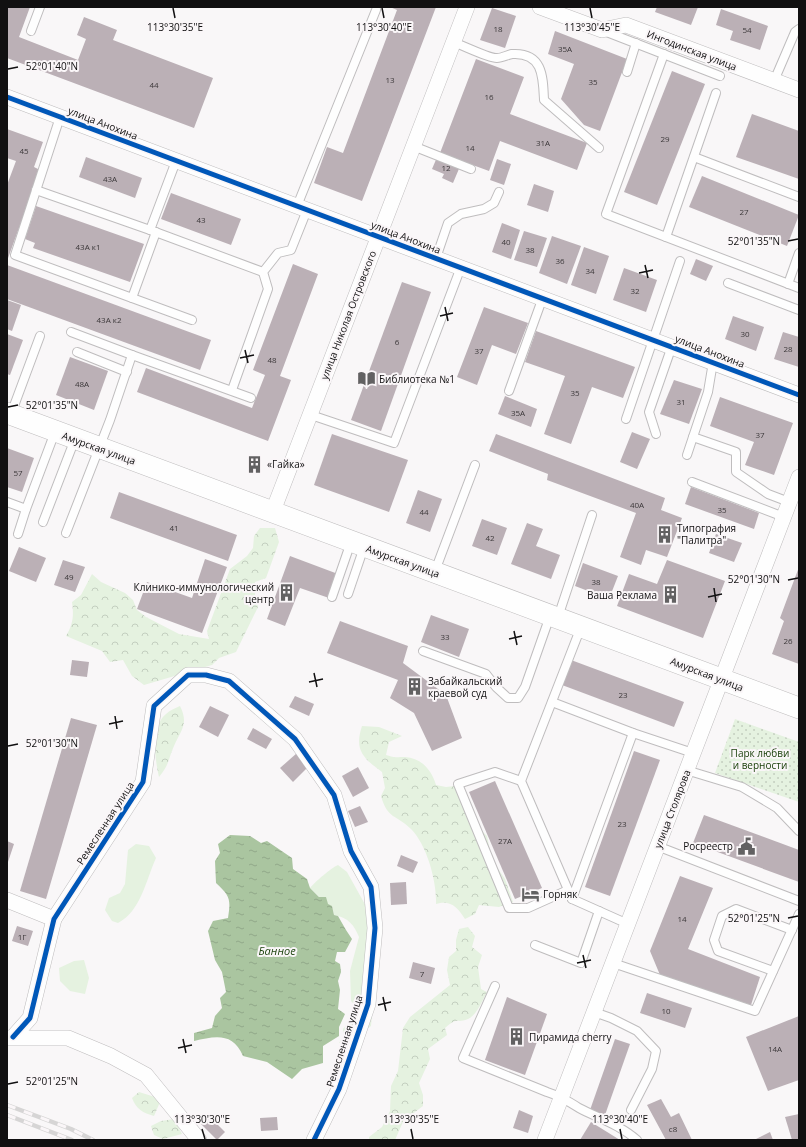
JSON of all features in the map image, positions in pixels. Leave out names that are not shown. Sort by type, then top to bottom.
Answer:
[{"type":"main road","name":"Амурская улица","points":[[9,414],[799,708]]},
{"type":"street","name":"улица Николая Островского","points":[[272,511],[311,415],[378,236],[467,7]]},
{"type":"street","points":[[540,7],[602,30]]},
{"type":"street","name":"Ингодинская улица","points":[[602,30],[626,25],[799,90]]},
{"type":"street","name":"улица Анохина","points":[[7,97],[460,268],[543,297],[799,395]]},
{"type":"street","name":"улица Столярова","points":[[545,1140],[799,477]]},
{"type":"street","name":"Ремесленная улица","points":[[10,1037],[30,1018],[54,919],[143,782],[154,706],[188,675],[206,675],[229,681],[295,739],[334,795],[351,850],[371,886],[375,928],[368,1004],[340,1089],[314,1140]]},
{"type":"street","points":[[7,900],[54,919]]},
{"type":"street","points":[[10,1037],[68,1038],[146,1075],[199,1140]]},
{"type":"lane","points":[[31,31],[40,7]]},
{"type":"lane","points":[[263,272],[278,254],[291,250],[302,208],[376,10]]},
{"type":"lane","points":[[774,81],[795,32],[799,29]]},
{"type":"lane","points":[[602,30],[720,76]]},
{"type":"lane","points":[[453,42],[496,59],[512,54],[527,57],[538,64],[543,76],[544,100],[598,148]]},
{"type":"lane","points":[[627,72],[636,43]]},
{"type":"lane","points":[[664,54],[606,214],[799,288]]},
{"type":"lane","points":[[666,237],[716,93]]},
{"type":"lane","points":[[60,117],[14,255],[192,320]]},
{"type":"lane","points":[[413,146],[471,169]]},
{"type":"lane","points":[[694,157],[799,197]]},
{"type":"lane","points":[[132,298],[176,161]]},
{"type":"lane","points":[[36,190],[263,272]]},
{"type":"lane","points":[[436,258],[448,223],[461,214],[484,209],[494,203],[499,192]]},
{"type":"lane","points":[[788,284],[799,253]]},
{"type":"lane","points":[[626,419],[680,261]]},
{"type":"lane","points":[[311,415],[394,443],[460,268]]},
{"type":"lane","points":[[232,390],[268,289],[263,272]]},
{"type":"lane","points":[[728,283],[799,310]]},
{"type":"lane","points":[[509,391],[543,297]]},
{"type":"lane","points":[[71,332],[132,356],[232,390],[251,398]]},
{"type":"lane","points":[[9,414],[40,336]]},
{"type":"lane","points":[[656,434],[649,412],[672,346]]},
{"type":"lane","points":[[77,352],[127,372]]},
{"type":"lane","points":[[66,533],[99,448],[132,356]]},
{"type":"lane","points":[[687,455],[708,392],[713,362]]},
{"type":"lane","points":[[18,534],[55,432]]},
{"type":"lane","points":[[693,437],[736,452],[736,472],[768,494],[789,502]]},
{"type":"lane","points":[[43,522],[75,439]]},
{"type":"lane","points":[[434,572],[475,465]]},
{"type":"lane","points":[[692,482],[784,517]]},
{"type":"lane","points":[[7,502],[26,509]]},
{"type":"lane","points":[[423,651],[486,674],[496,688],[508,698],[518,698],[525,687],[554,616],[592,515]]},
{"type":"lane","points":[[348,594],[358,544]]},
{"type":"lane","points":[[332,597],[358,544]]},
{"type":"lane","points":[[581,626],[521,781],[572,899],[628,924]]},
{"type":"lane","points":[[552,702],[633,733],[693,753]]},
{"type":"lane","points":[[572,899],[633,733]]},
{"type":"lane","points":[[686,770],[742,787],[777,808],[799,831]]},
{"type":"lane","points":[[521,781],[495,772],[458,784],[509,908],[528,908],[568,890]]},
{"type":"lane","points":[[658,846],[799,902]]},
{"type":"lane","points":[[773,971],[718,951],[714,940],[722,916],[736,909],[792,930]]},
{"type":"lane","points":[[535,945],[581,963],[599,911]]},
{"type":"lane","points":[[613,963],[755,1011],[799,914]]},
{"type":"lane","points":[[495,986],[463,1058],[548,1092],[562,1096],[578,1107],[626,1131],[636,1140]]},
{"type":"lane","points":[[594,1012],[611,1018],[637,1031],[656,1051],[652,1069],[631,1110]]},
{"type":"green space","points":[[260,528],[275,528],[279,542],[266,578],[255,582],[255,595],[258,607],[236,652],[219,658],[212,665],[144,685],[132,676],[123,660],[110,662],[102,651],[66,636],[72,620],[72,602],[81,595],[92,574],[101,582],[125,593],[133,600],[137,610],[146,617],[179,634],[209,639],[207,631],[230,569],[247,556],[253,548],[254,536]]},
{"type":"green space","points":[[180,706],[184,718],[183,727],[167,766],[159,777],[155,753],[158,727],[166,714]]},
{"type":"green space","name":"Парк любви и верности","points":[[735,719],[799,742],[799,802],[715,773]]},
{"type":"green space","points":[[362,726],[379,727],[402,736],[389,742],[386,755],[416,760],[429,770],[436,785],[446,787],[455,786],[475,824],[487,836],[492,860],[505,879],[513,902],[499,907],[479,905],[475,914],[465,919],[456,908],[450,904],[436,904],[433,875],[422,844],[406,824],[393,816],[387,809],[381,796],[385,788],[382,772],[365,758],[362,753],[359,741]]},
{"type":"green space","points":[[136,844],[149,846],[156,858],[137,903],[126,918],[118,923],[112,921],[105,910],[109,898],[120,893],[125,884],[128,850]]},
{"type":"green space","points":[[338,865],[347,872],[367,908],[372,1015],[371,1026],[351,1040],[339,1043],[343,1037],[343,1029],[350,1020],[353,1011],[354,1004],[351,1001],[350,971],[359,937],[355,929],[347,920],[334,915],[332,906],[328,905],[310,888],[323,875]]},
{"type":"green space","points":[[468,927],[475,936],[472,947],[482,955],[478,967],[481,989],[487,992],[479,1007],[471,1017],[461,1021],[455,1021],[450,1024],[445,1028],[447,1035],[428,1049],[430,1059],[419,1083],[423,1095],[423,1106],[411,1115],[406,1115],[395,1140],[369,1140],[369,1137],[382,1127],[390,1111],[391,1086],[398,1071],[403,1028],[410,1017],[450,985],[447,970],[449,957],[456,951],[456,940],[459,929]]},
{"type":"green space","points":[[84,960],[89,978],[85,994],[70,991],[60,981],[59,968],[74,961]]},
{"type":"green space","points":[[139,1092],[155,1097],[160,1102],[154,1116],[143,1112],[136,1105],[132,1098]]},
{"type":"green space","points":[[174,1119],[182,1134],[163,1139],[154,1135],[151,1126],[161,1121]]},
{"type":"water","name":"Банное","points":[[230,835],[250,836],[261,843],[267,841],[292,858],[293,869],[307,879],[310,888],[319,897],[326,897],[328,904],[332,906],[334,915],[338,916],[352,939],[345,952],[337,952],[335,961],[340,964],[341,972],[338,981],[340,990],[338,1009],[345,1014],[339,1027],[339,1036],[323,1046],[323,1063],[302,1069],[292,1079],[267,1062],[243,1056],[239,1048],[229,1039],[216,1037],[194,1041],[194,1033],[212,1028],[215,1016],[222,1008],[220,998],[226,992],[222,972],[215,960],[208,931],[213,921],[228,918],[229,902],[227,895],[216,883],[215,861],[220,853],[218,844]]},
{"type":"building","points":[[7,7],[30,7],[19,37],[78,60],[86,39],[77,35],[84,17],[117,30],[113,40],[213,78],[194,128],[7,58]]},
{"type":"building","points":[[390,7],[436,7],[362,201],[314,183],[327,147],[343,153],[397,10]]},
{"type":"building","points":[[657,7],[698,7],[691,25],[655,12]]},
{"type":"building","points":[[492,8],[516,16],[505,48],[480,40]]},
{"type":"building","points":[[721,9],[768,26],[760,50],[730,40],[733,31],[716,25]]},
{"type":"building","points":[[555,31],[627,59],[600,131],[584,125],[561,99],[574,64],[548,54]]},
{"type":"building","points":[[476,59],[524,77],[510,114],[587,143],[577,170],[500,141],[489,171],[440,153]]},
{"type":"building","points":[[672,71],[705,84],[657,205],[624,192]]},
{"type":"building","points":[[752,114],[799,131],[799,179],[736,157]]},
{"type":"building","points":[[7,129],[43,142],[34,167],[40,170],[7,261],[7,185],[16,161],[7,158]]},
{"type":"building","points":[[438,155],[461,164],[453,183],[442,178],[444,174],[432,169]]},
{"type":"building","points":[[86,157],[142,178],[135,198],[79,177]]},
{"type":"building","points":[[497,159],[511,164],[504,185],[490,180]]},
{"type":"building","points":[[702,176],[799,215],[787,246],[689,207]]},
{"type":"building","points":[[534,184],[554,191],[548,212],[527,205]]},
{"type":"building","points":[[171,193],[241,219],[231,245],[161,219]]},
{"type":"building","points":[[36,206],[144,244],[130,282],[33,248],[35,243],[25,239]]},
{"type":"building","points":[[502,223],[520,230],[511,259],[492,252]]},
{"type":"building","points":[[524,231],[547,238],[537,267],[514,260]]},
{"type":"building","points":[[552,236],[581,246],[567,284],[539,273]]},
{"type":"building","points":[[584,247],[609,256],[596,294],[571,285]]},
{"type":"building","points":[[696,259],[713,266],[706,281],[690,274]]},
{"type":"building","points":[[293,264],[318,274],[280,376],[291,380],[268,441],[137,392],[146,368],[252,408],[265,375],[253,370]]},
{"type":"building","points":[[7,265],[211,340],[200,370],[7,299]]},
{"type":"building","points":[[624,268],[657,280],[646,312],[613,300]]},
{"type":"building","points":[[402,282],[431,292],[381,431],[351,420]]},
{"type":"building","points":[[7,300],[21,305],[12,331],[7,329]]},
{"type":"building","points":[[484,307],[528,323],[516,354],[492,345],[477,385],[457,377]]},
{"type":"building","points":[[733,316],[764,327],[756,351],[725,339]]},
{"type":"building","points":[[536,331],[635,367],[623,398],[592,387],[571,444],[544,434],[565,376],[525,362]]},
{"type":"building","points":[[783,332],[799,337],[799,367],[774,359]]},
{"type":"building","points":[[7,334],[23,340],[10,375],[7,374]]},
{"type":"building","points":[[70,357],[108,371],[94,410],[56,395]]},
{"type":"building","points":[[674,380],[702,389],[689,424],[660,414]]},
{"type":"building","points":[[505,396],[537,409],[531,427],[498,414]]},
{"type":"building","points":[[720,397],[793,423],[774,475],[745,465],[754,442],[710,426]]},
{"type":"building","points":[[632,432],[650,439],[637,469],[620,462]]},
{"type":"building","points":[[332,434],[408,460],[389,512],[314,485]]},
{"type":"building","points":[[496,434],[665,498],[661,510],[682,518],[667,557],[646,550],[641,565],[620,557],[636,513],[547,480],[548,474],[489,451]]},
{"type":"building","points":[[7,448],[34,458],[22,492],[7,487]]},
{"type":"building","name":"«Гайка»","points":[[250,461],[257,461],[258,466],[254,468],[251,466]]},
{"type":"building","points":[[691,487],[759,513],[754,529],[685,504]]},
{"type":"building","points":[[418,490],[442,499],[430,532],[406,523]]},
{"type":"building","points":[[119,492],[237,535],[228,561],[110,518]]},
{"type":"building","points":[[482,519],[507,528],[497,555],[472,546]]},
{"type":"building","points":[[527,523],[543,529],[536,546],[560,555],[551,579],[511,564]]},
{"type":"building","points":[[716,534],[742,543],[734,562],[709,553]]},
{"type":"building","points":[[19,547],[46,558],[36,582],[9,571]]},
{"type":"building","name":"Клинико-иммунологический центр","points":[[290,556],[338,574],[329,598],[300,588],[285,626],[267,619]]},
{"type":"building","points":[[205,559],[227,567],[202,633],[137,609],[147,582],[192,598]]},
{"type":"building","points":[[63,560],[85,567],[75,592],[54,585]]},
{"type":"building","name":"Ваша Реклама","points":[[667,560],[725,581],[703,638],[617,606],[629,574],[657,584]]},
{"type":"building","points":[[583,563],[618,576],[609,599],[575,586]]},
{"type":"building","points":[[799,567],[799,664],[772,654],[784,621],[780,618]]},
{"type":"building","points":[[431,615],[469,629],[459,657],[421,642]]},
{"type":"building","name":"Забайкальский краевой суд","points":[[340,621],[408,646],[403,663],[446,695],[462,738],[432,751],[414,713],[390,698],[398,680],[327,653]]},
{"type":"building","points":[[72,660],[89,662],[87,677],[70,675]]},
{"type":"building","points":[[571,660],[684,702],[674,727],[562,685]]},
{"type":"building","points":[[295,696],[314,704],[309,716],[289,707]]},
{"type":"building","points":[[210,706],[229,715],[218,737],[199,727]]},
{"type":"building","points":[[71,718],[97,725],[46,899],[20,891]]},
{"type":"building","points":[[253,728],[272,739],[266,749],[247,739]]},
{"type":"building","points":[[634,751],[660,760],[610,896],[585,887]]},
{"type":"building","points":[[297,753],[309,766],[293,782],[280,768]]},
{"type":"building","points":[[358,767],[369,788],[353,797],[342,776]]},
{"type":"building","points":[[495,781],[542,888],[515,899],[469,792]]},
{"type":"building","points":[[360,806],[368,822],[355,827],[348,811]]},
{"type":"building","points":[[704,815],[799,850],[799,882],[693,843]]},
{"type":"building","points":[[7,841],[14,844],[7,865]]},
{"type":"building","points":[[401,855],[418,862],[413,873],[397,866]]},
{"type":"building","points":[[680,876],[713,888],[688,949],[760,977],[751,1005],[660,975],[650,951]]},
{"type":"building","points":[[406,882],[407,904],[391,905],[390,883]]},
{"type":"building","points":[[17,926],[33,931],[28,946],[12,941]]},
{"type":"building","points":[[413,962],[435,968],[431,984],[409,978]]},
{"type":"building","points":[[647,993],[692,1008],[685,1028],[640,1013]]},
{"type":"building","name":"Пирамида cherry","points":[[507,997],[547,1014],[525,1075],[485,1060]]},
{"type":"building","points":[[799,1016],[799,1080],[768,1091],[746,1037]]},
{"type":"building","points":[[615,1039],[630,1044],[605,1115],[590,1110]]},
{"type":"building","points":[[661,1099],[671,1117],[679,1113],[692,1140],[666,1140],[647,1105]]},
{"type":"building","points":[[519,1110],[533,1116],[528,1133],[513,1128]]},
{"type":"building","points":[[799,1114],[799,1140],[792,1140],[785,1117]]},
{"type":"building","points":[[208,1115],[225,1132],[217,1140],[200,1123]]},
{"type":"building","points":[[277,1117],[278,1130],[261,1131],[260,1118]]},
{"type":"building","points":[[591,1122],[620,1140],[580,1140]]},
{"type":"building","points":[[770,1132],[773,1140],[754,1140]]},
{"type":"railway","points":[[7,1105],[71,1129],[93,1140]]},
{"type":"railway","points":[[7,1115],[72,1140]]},
{"type":"cycle path","points":[[7,97],[799,395]]},
{"type":"cycle path","points":[[13,1037],[30,1018],[54,919],[143,782],[154,706],[188,675],[206,675],[229,681],[295,739],[334,795],[351,851],[371,887],[375,928],[368,1004],[339,1089],[314,1140]]},
{"type":"place","name":"Библиотека №1","points":[[366,379]]},
{"type":"place","name":"«Гайка»","points":[[254,464]]},
{"type":"place","name":"Типография \"Палитра\"","points":[[664,534]]},
{"type":"place","name":"Клинико-иммунологический центр","points":[[287,593]]},
{"type":"place","name":"Ваша Реклама","points":[[670,595]]},
{"type":"place","name":"Забайкальский краевой суд","points":[[415,687]]},
{"type":"place","name":"Росреестр","points":[[746,846]]},
{"type":"place","name":"Горняк","points":[[530,894]]},
{"type":"place","name":"Пирамида cherry","points":[[516,1037]]}]
